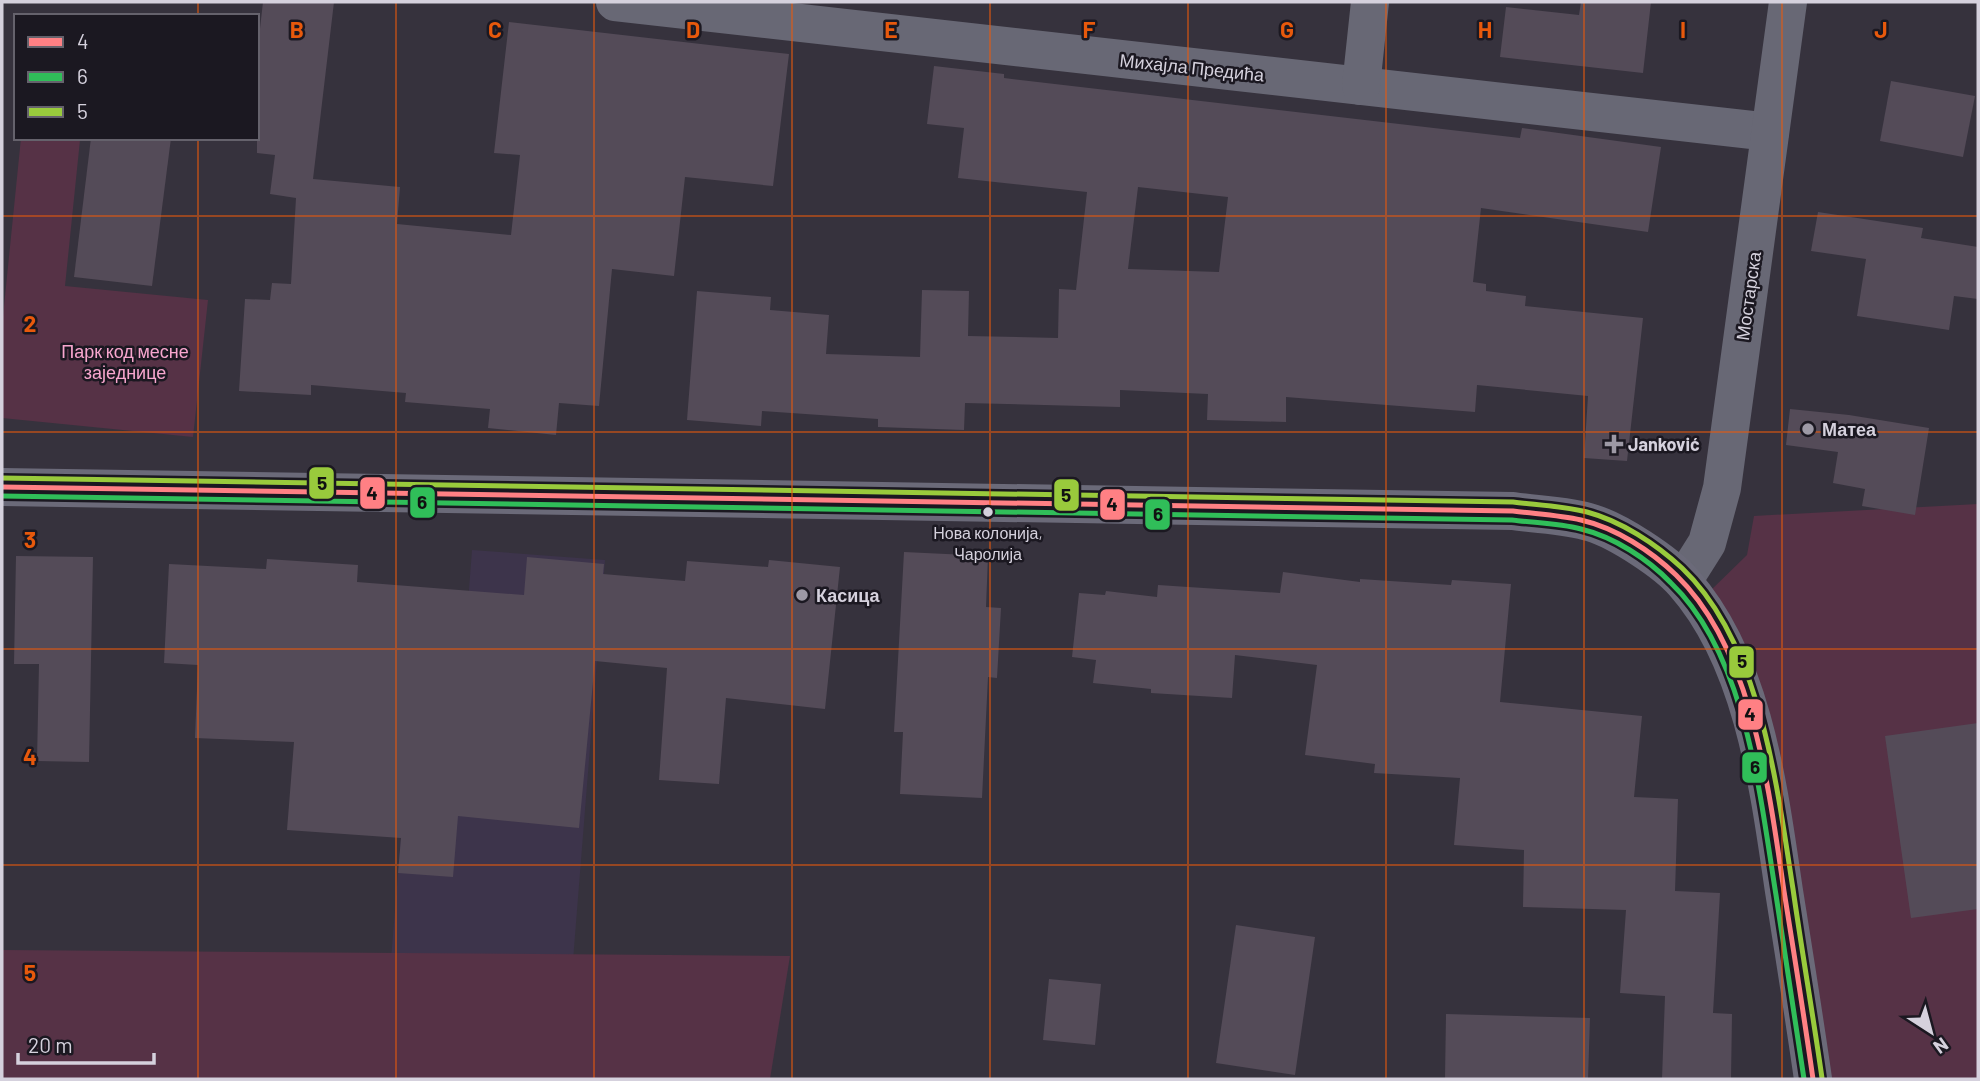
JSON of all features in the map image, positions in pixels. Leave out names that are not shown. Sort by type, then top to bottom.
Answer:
[{"type":"street","name":"Михајла Предића","points":[[615,2],[1770,132]]},
{"type":"street","points":[[1361,86],[1370,2]]},
{"type":"street","name":"Мостарска","points":[[1683,581],[1707,543],[1722,488],[1788,2]]},
{"type":"street","points":[[2,487],[1513,511],[1592,523],[1644,550],[1683,581],[1709,616],[1728,652],[1755,727],[1768,788],[1813,1079]]},
{"type":"shaded area","points":[[472,550],[605,560],[572,973],[391,959],[413,692],[461,695]]},
{"type":"green space","name":"Парк код месне заједнице","points":[[21,140],[80,140],[65,286],[208,300],[193,437],[2,418],[2,326]]},
{"type":"green space","points":[[1978,504],[1978,1079],[1826,1079],[1709,592],[1747,555],[1754,516]]},
{"type":"green space","points":[[2,950],[790,956],[770,1079],[2,1079]]},
{"type":"building","points":[[263,2],[334,2],[313,179],[400,187],[397,224],[511,235],[520,155],[494,153],[509,22],[789,54],[773,186],[685,177],[674,276],[612,269],[599,406],[559,403],[556,435],[488,428],[490,409],[405,402],[406,393],[311,385],[311,395],[239,391],[245,299],[270,300],[272,283],[291,284],[296,198],[270,194],[275,155],[257,153],[259,37]]},
{"type":"building","points":[[1581,2],[1651,2],[1643,73],[1500,57],[1506,7],[1579,15]]},
{"type":"building","points":[[934,66],[1004,74],[1004,78],[1520,138],[1522,128],[1661,147],[1648,232],[1481,208],[1473,282],[1486,284],[1486,291],[1526,296],[1525,306],[1643,318],[1627,461],[1584,458],[1588,396],[1477,385],[1475,412],[1286,397],[1286,422],[1207,420],[1208,394],[1120,390],[1120,407],[965,403],[964,430],[878,427],[878,419],[762,411],[761,426],[687,420],[697,291],[771,297],[770,310],[829,315],[826,354],[920,357],[922,290],[969,291],[968,336],[1058,338],[1059,289],[1076,290],[1087,192],[958,178],[964,128],[927,124]],"holes":[[[1138,187],[1228,197],[1219,272],[1128,269]]]},
{"type":"building","points":[[1891,81],[1975,96],[1963,157],[1880,141]]},
{"type":"building","points":[[91,140],[171,140],[152,286],[74,277]]},
{"type":"building","points":[[1818,212],[1923,228],[1921,238],[1978,247],[1978,299],[1954,296],[1949,330],[1857,316],[1866,259],[1811,251]]},
{"type":"building","points":[[1790,409],[1929,428],[1915,515],[1862,506],[1865,489],[1833,483],[1838,452],[1786,445]]},
{"type":"building","points":[[904,552],[988,556],[986,607],[1001,608],[997,678],[988,677],[982,798],[900,794],[903,732],[894,732]]},
{"type":"building","points":[[16,556],[93,557],[89,762],[37,761],[39,664],[14,664]]},
{"type":"building","points":[[527,557],[604,564],[603,574],[685,581],[687,561],[768,567],[769,560],[840,567],[825,709],[726,698],[719,784],[659,780],[667,668],[595,661],[579,828],[458,816],[453,877],[398,873],[401,838],[287,830],[294,742],[195,738],[198,665],[164,663],[169,564],[266,569],[267,559],[358,565],[357,582],[524,595]]},
{"type":"building","points":[[1283,572],[1360,582],[1360,579],[1451,585],[1452,580],[1511,584],[1500,702],[1642,716],[1634,797],[1678,799],[1675,891],[1720,893],[1713,1013],[1732,1014],[1731,1079],[1662,1079],[1665,996],[1620,993],[1626,910],[1523,907],[1524,850],[1454,845],[1460,778],[1374,773],[1375,764],[1305,755],[1317,665],[1235,655],[1232,698],[1151,693],[1151,689],[1093,683],[1096,660],[1072,657],[1079,593],[1105,595],[1106,591],[1157,597],[1158,585],[1280,593]]},
{"type":"building","points":[[1978,723],[1978,909],[1911,918],[1885,736]]},
{"type":"building","points":[[1236,925],[1315,937],[1295,1075],[1216,1063]]},
{"type":"building","points":[[1049,979],[1101,984],[1095,1045],[1043,1040]]},
{"type":"building","points":[[1446,1014],[1590,1018],[1588,1079],[1445,1079]]},
{"type":"transit line","name":"5","points":[[2,478],[1513,502],[1569,508],[1600,516],[1638,534],[1682,568],[1709,599],[1730,635],[1748,676],[1772,762],[1822,1078]]},
{"type":"transit line","name":"4","points":[[2,487],[1513,511],[1564,517],[1594,524],[1632,541],[1676,575],[1702,606],[1723,642],[1740,681],[1764,767],[1772,810],[1813,1079]]},
{"type":"transit line","name":"6","points":[[2,496],[1512,520],[1564,525],[1606,537],[1652,566],[1697,613],[1717,649],[1733,688],[1746,730],[1764,815],[1804,1079]]},
{"type":"place","name":"Матеа","points":[[1808,429]]},
{"type":"place","name":"Janković","points":[[1614,444]]},
{"type":"place","name":"Нова колонија, Чаролија","points":[[988,512]]},
{"type":"place","name":"Касица","points":[[802,595]]}]
